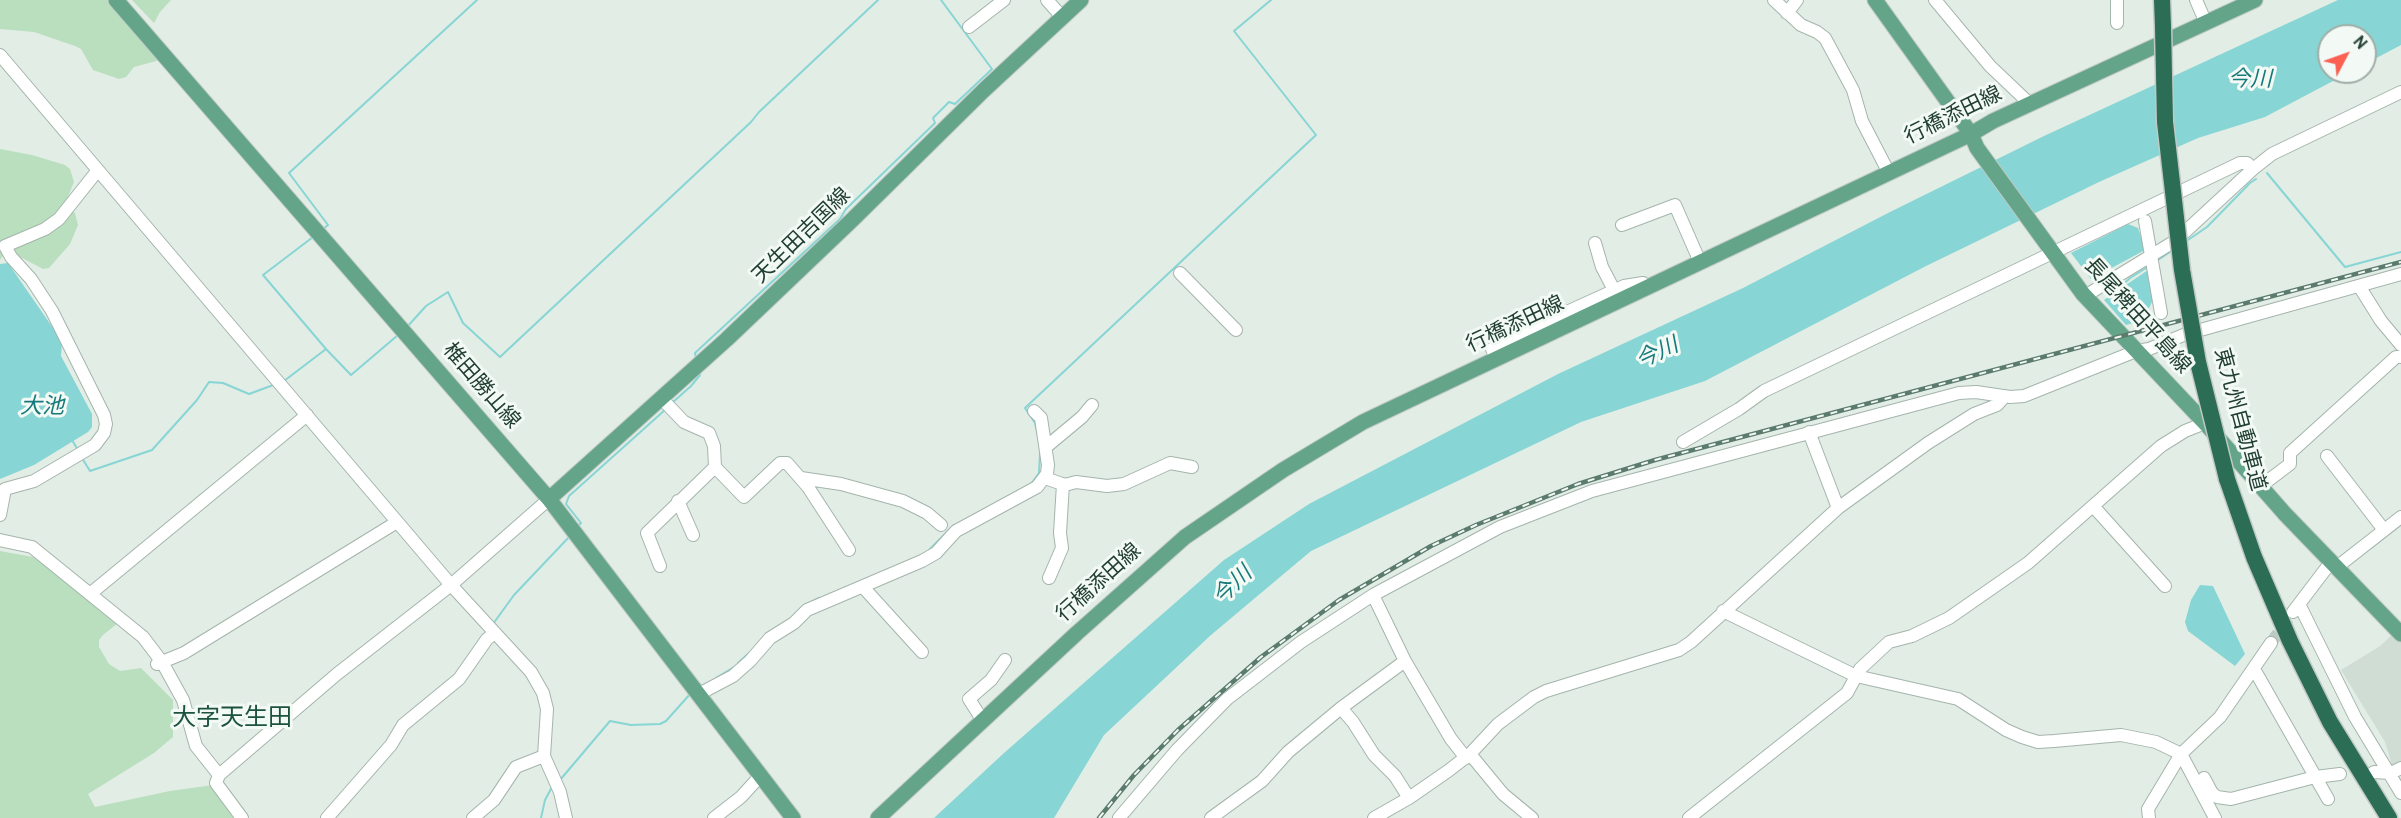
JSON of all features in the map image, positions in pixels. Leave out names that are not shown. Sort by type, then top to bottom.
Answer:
[{"type":"highway","name":"東九州自動車道","points":[[2162,0],[2165,122],[2182,270],[2198,362],[2228,479],[2254,556],[2290,641],[2330,722],[2389,818]]},
{"type":"main road","name":"椎田勝山線","points":[[116,0],[549,499],[793,818]]},
{"type":"main road","name":"天生田吉国線","points":[[549,499],[662,399],[1081,0]]},
{"type":"main road","name":"長尾稗田平島線","points":[[1875,0],[2049,250],[2085,296],[2401,634]]},
{"type":"main road","name":"行橋添田線","points":[[878,818],[1077,633],[1185,537],[1283,470],[1363,422],[1889,172],[1974,141],[2030,104],[2255,0]]},
{"type":"street","points":[[969,27],[1004,0]]},
{"type":"street","points":[[1047,0],[1062,18]]},
{"type":"street","points":[[1774,0],[1801,25],[1817,32],[1829,44],[1853,90],[1862,121],[1889,172]]},
{"type":"street","points":[[1787,13],[1797,0]]},
{"type":"street","points":[[1935,0],[1990,66],[2030,104]]},
{"type":"street","points":[[2117,0],[2117,23]]},
{"type":"street","points":[[2196,0],[2206,23]]},
{"type":"street","points":[[0,55],[450,585],[531,672],[543,693],[548,723],[544,756],[560,792],[566,818]]},
{"type":"street","points":[[2085,296],[2175,241],[2272,154],[2401,92]]},
{"type":"street","points":[[1683,442],[1739,409],[1764,391],[2049,250],[2240,163],[2247,163],[2253,169]]},
{"type":"street","points":[[0,515],[5,489],[40,478],[94,445],[104,433],[106,424],[104,415],[52,311],[31,279],[11,258],[5,246],[45,229],[59,219],[98,170]]},
{"type":"street","points":[[1622,225],[1675,204],[1700,262]]},
{"type":"street","points":[[2145,221],[2161,313]]},
{"type":"street","points":[[1595,243],[1602,267],[1614,290]]},
{"type":"street","points":[[1180,273],[1236,330]]},
{"type":"street","points":[[1119,818],[1177,750],[1227,699],[1301,642],[1373,595],[1450,552],[1542,509],[1592,491],[1959,393],[2024,396],[2136,351],[2149,350],[2186,334],[2401,274]]},
{"type":"street","points":[[1497,359],[1492,349],[1614,290],[1643,283],[1646,288]]},
{"type":"street","points":[[2359,286],[2381,321],[2401,345]]},
{"type":"street","points":[[2261,486],[2290,464],[2290,453],[2396,357],[2401,357]]},
{"type":"street","points":[[1974,414],[1985,393]]},
{"type":"street","points":[[1374,818],[1410,798],[1468,756],[1498,724],[1534,697],[1546,691],[1679,650],[1691,642],[1838,508],[1928,443],[1974,414],[1997,405],[2005,396]]},
{"type":"street","points":[[662,399],[684,422],[709,433],[714,446],[716,467],[744,497],[780,463],[787,463],[801,478],[849,550]]},
{"type":"street","points":[[1046,447],[1082,417],[1092,405]]},
{"type":"street","points":[[699,694],[733,676],[750,662],[770,639],[794,623],[807,610],[936,553],[956,531],[1037,487],[1045,478],[1048,465],[1041,418],[1034,411]]},
{"type":"street","points":[[90,594],[307,415]]},
{"type":"street","points":[[1689,818],[1847,693],[1860,669],[1889,642],[1912,636],[1949,618],[2028,563],[2162,446],[2185,431],[2205,423]]},
{"type":"street","points":[[1809,432],[1838,508]]},
{"type":"street","points":[[2327,456],[2384,530]]},
{"type":"street","points":[[1045,478],[1063,484],[1107,486],[1124,484],[1170,463],[1192,467]]},
{"type":"street","points":[[660,566],[647,533],[716,467]]},
{"type":"street","points":[[801,478],[841,484],[903,501],[927,513],[941,525]]},
{"type":"street","points":[[1049,578],[1062,548],[1060,533],[1063,484]]},
{"type":"street","points":[[242,818],[216,783],[219,775],[337,674],[450,585],[549,499]]},
{"type":"street","points":[[678,501],[693,535]]},
{"type":"street","points":[[2093,506],[2165,586]]},
{"type":"street","points":[[2401,517],[2334,564],[2296,608],[2355,717],[2396,771],[2401,793]]},
{"type":"street","points":[[159,663],[184,653],[397,522]]},
{"type":"street","points":[[0,540],[19,542],[32,547],[143,637],[189,714],[196,746],[219,775]]},
{"type":"street","points":[[863,587],[922,652]]},
{"type":"street","points":[[1373,595],[1405,661],[1450,739],[1503,794],[1532,818]]},
{"type":"street","points":[[1724,611],[1856,676],[1958,699],[2006,730],[2038,742],[2121,735],[2156,742],[2183,752],[2196,761],[2212,793],[2224,798],[2231,799],[2315,777],[2340,774]]},
{"type":"street","points":[[327,818],[391,745],[403,725],[459,679],[495,633]]},
{"type":"street","points":[[2149,818],[2148,809],[2183,752],[2220,717],[2271,643]]},
{"type":"street","points":[[983,720],[969,699],[991,680],[1005,660]]},
{"type":"street","points":[[1211,818],[1262,781],[1288,752],[1341,708],[1405,661]]},
{"type":"street","points":[[2254,669],[2328,799]]},
{"type":"street","points":[[1341,708],[1374,755],[1395,776],[1410,798]]},
{"type":"street","points":[[2183,752],[2215,818]]},
{"type":"street","points":[[473,818],[494,800],[516,767],[544,756]]},
{"type":"street","points":[[2374,772],[2396,771]]},
{"type":"street","points":[[714,818],[741,797],[761,775]]},
{"type":"shaded area","points":[[2394,633],[2401,640],[2401,763],[2393,768],[2385,742],[2341,670],[2380,646]]},
{"type":"green space","points":[[0,0],[107,0],[160,60],[134,67],[126,77],[119,79],[93,70],[81,49],[75,46],[34,32],[0,29]]},
{"type":"green space","points":[[132,0],[171,0],[154,23]]},
{"type":"green space","points":[[0,149],[32,155],[65,165],[70,169],[74,182],[64,206],[75,213],[78,225],[70,244],[49,268],[43,269],[7,250],[0,260]]},
{"type":"green space","points":[[0,551],[33,557],[94,602],[118,623],[99,640],[99,647],[109,664],[120,671],[141,668],[173,700],[173,737],[154,753],[88,794],[95,807],[170,791],[213,785],[233,818],[0,818]]},
{"type":"water","name":"今川","points":[[2338,0],[2401,0],[2401,45],[2377,58],[2377,24],[2317,24],[2317,84],[2327,84],[2265,117],[2198,138],[2099,182],[1926,266],[1705,381],[1581,422],[1311,551],[1211,635],[1104,735],[1054,818],[934,818],[1004,753],[1224,560],[1309,504],[1558,374],[1743,288],[2044,136]]},
{"type":"water","points":[[2128,224],[2138,228],[2145,250],[2091,279],[2071,253]]},
{"type":"water","name":"大池","points":[[8,263],[62,341],[61,356],[92,414],[92,427],[88,432],[34,465],[0,479],[0,264]]},
{"type":"water","points":[[2148,270],[2153,300],[2149,308],[2152,318],[2126,325],[2104,300]]},
{"type":"water","points":[[2200,585],[2213,586],[2245,654],[2235,666],[2188,631],[2185,622],[2191,600]]},
{"type":"waterway","points":[[322,230],[328,225],[289,173],[477,0]]},
{"type":"waterway","points":[[407,327],[426,306],[448,292],[463,323],[500,357],[878,0]]},
{"type":"waterway","points":[[696,358],[695,353],[840,219],[846,209],[935,123],[933,118],[949,102],[955,104],[992,69],[941,0]]},
{"type":"waterway","points":[[1038,436],[1035,423],[1025,408],[1316,135],[1234,31],[1271,0]]},
{"type":"waterway","points":[[2267,173],[2345,267],[2401,252]]},
{"type":"waterway","points":[[2185,242],[2207,227],[2256,179]]},
{"type":"waterway","points":[[284,381],[326,349],[263,275],[313,237]]},
{"type":"waterway","points":[[2158,260],[2173,250]]},
{"type":"waterway","points":[[2106,295],[2114,293],[2130,278],[2146,268]]},
{"type":"waterway","points":[[326,349],[351,375],[398,335]]},
{"type":"waterway","points":[[672,403],[691,386],[700,375],[699,372]]},
{"type":"waterway","points":[[82,458],[90,471],[152,450],[197,400],[209,382],[223,383],[249,394],[276,384]]},
{"type":"waterway","points":[[577,527],[581,523],[566,504],[569,496],[666,409]]},
{"type":"waterway","points":[[72,440],[78,450]]},
{"type":"waterway","points":[[1031,484],[1039,473],[1040,454]]},
{"type":"waterway","points":[[929,550],[954,525]]},
{"type":"waterway","points":[[493,624],[514,595],[570,536]]},
{"type":"waterway","points":[[803,606],[819,598]]},
{"type":"waterway","points":[[738,663],[749,653]]},
{"type":"waterway","points":[[716,678],[734,667]]},
{"type":"waterway","points":[[560,780],[610,721],[631,725],[660,724],[666,721],[691,693]]},
{"type":"waterway","points":[[541,818],[545,800],[552,787]]},
{"type":"tunnel","points":[[2271,643],[2293,612]]},
{"type":"railway","points":[[1099,818],[1134,775],[1178,730],[1261,657],[1339,600],[1431,546],[1476,525],[1578,484],[1655,460],[2401,262]]},
{"type":"district","name":"大字天生田","points":[[232,720]]}]
